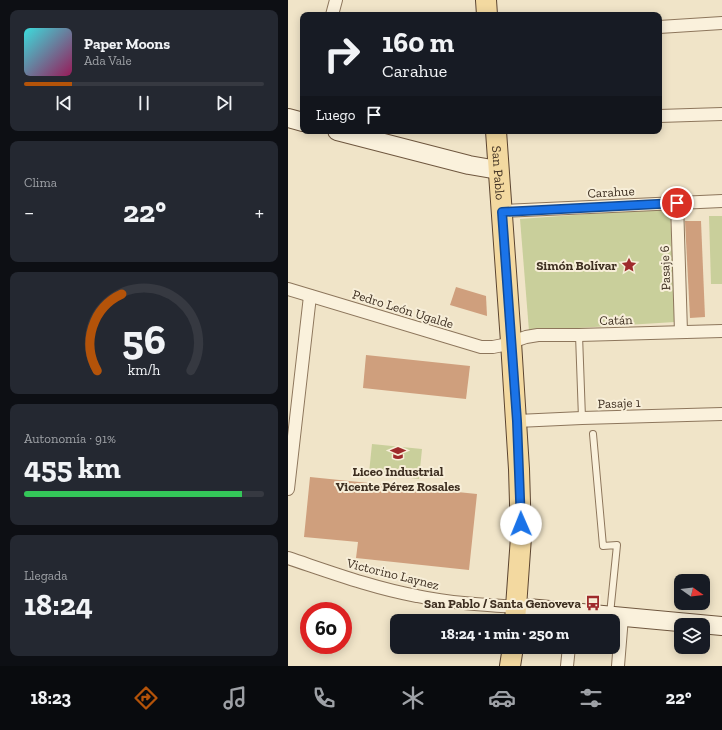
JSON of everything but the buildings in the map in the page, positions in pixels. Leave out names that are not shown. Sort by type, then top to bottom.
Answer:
[{"type":"main road","points":[[486,0],[487,12]]},
{"type":"main road","name":"San Pablo","points":[[496,134],[517,421],[519,469],[521,537],[516,614]]},
{"type":"main road","points":[[510,666],[512,654]]},
{"type":"street","points":[[333,12],[336,0]]},
{"type":"street","points":[[480,0],[486,0]]},
{"type":"street","points":[[662,27],[722,24]]},
{"type":"street","points":[[662,116],[722,114]]},
{"type":"street","points":[[288,118],[300,121]]},
{"type":"street","points":[[349,134],[469,165],[498,170]]},
{"type":"street","name":"Carahue","points":[[502,212],[722,201]]},
{"type":"street","name":"Pasaje 6","points":[[677,203],[681,332]]},
{"type":"street","name":"Pedro León Ugalde","points":[[288,289],[481,347],[493,347],[511,342]]},
{"type":"street","points":[[288,488],[310,296]]},
{"type":"street","name":"Catán","points":[[511,342],[526,337],[538,336],[722,331]]},
{"type":"street","name":"Pasaje 1","points":[[517,421],[722,414]]},
{"type":"street","name":"Victorino Laynez","points":[[288,558],[373,585],[416,596],[516,614]]},
{"type":"street","points":[[620,617],[722,626]]},
{"type":"street","points":[[567,666],[568,654]]},
{"type":"street","points":[[618,654],[618,666]]},
{"type":"lane","points":[[579,335],[582,418]]},
{"type":"lane","points":[[593,434],[603,546],[617,545],[616,614]]},
{"type":"green space","points":[[670,208],[675,322],[529,331],[520,219]]},
{"type":"green space","points":[[709,216],[722,216],[722,284],[711,284]]},
{"type":"green space","points":[[372,444],[422,449],[419,479],[369,473]]},
{"type":"place","name":"Simón Bolívar","points":[[629,265]]},
{"type":"place","name":"Liceo Industrial Vicente Pérez Rosales","points":[[398,453]]},
{"type":"place","name":"San Pablo / Santa Genoveva","points":[[593,603]]},
{"type":"route","points":[[521,524],[517,421],[502,212],[677,203]]}]
